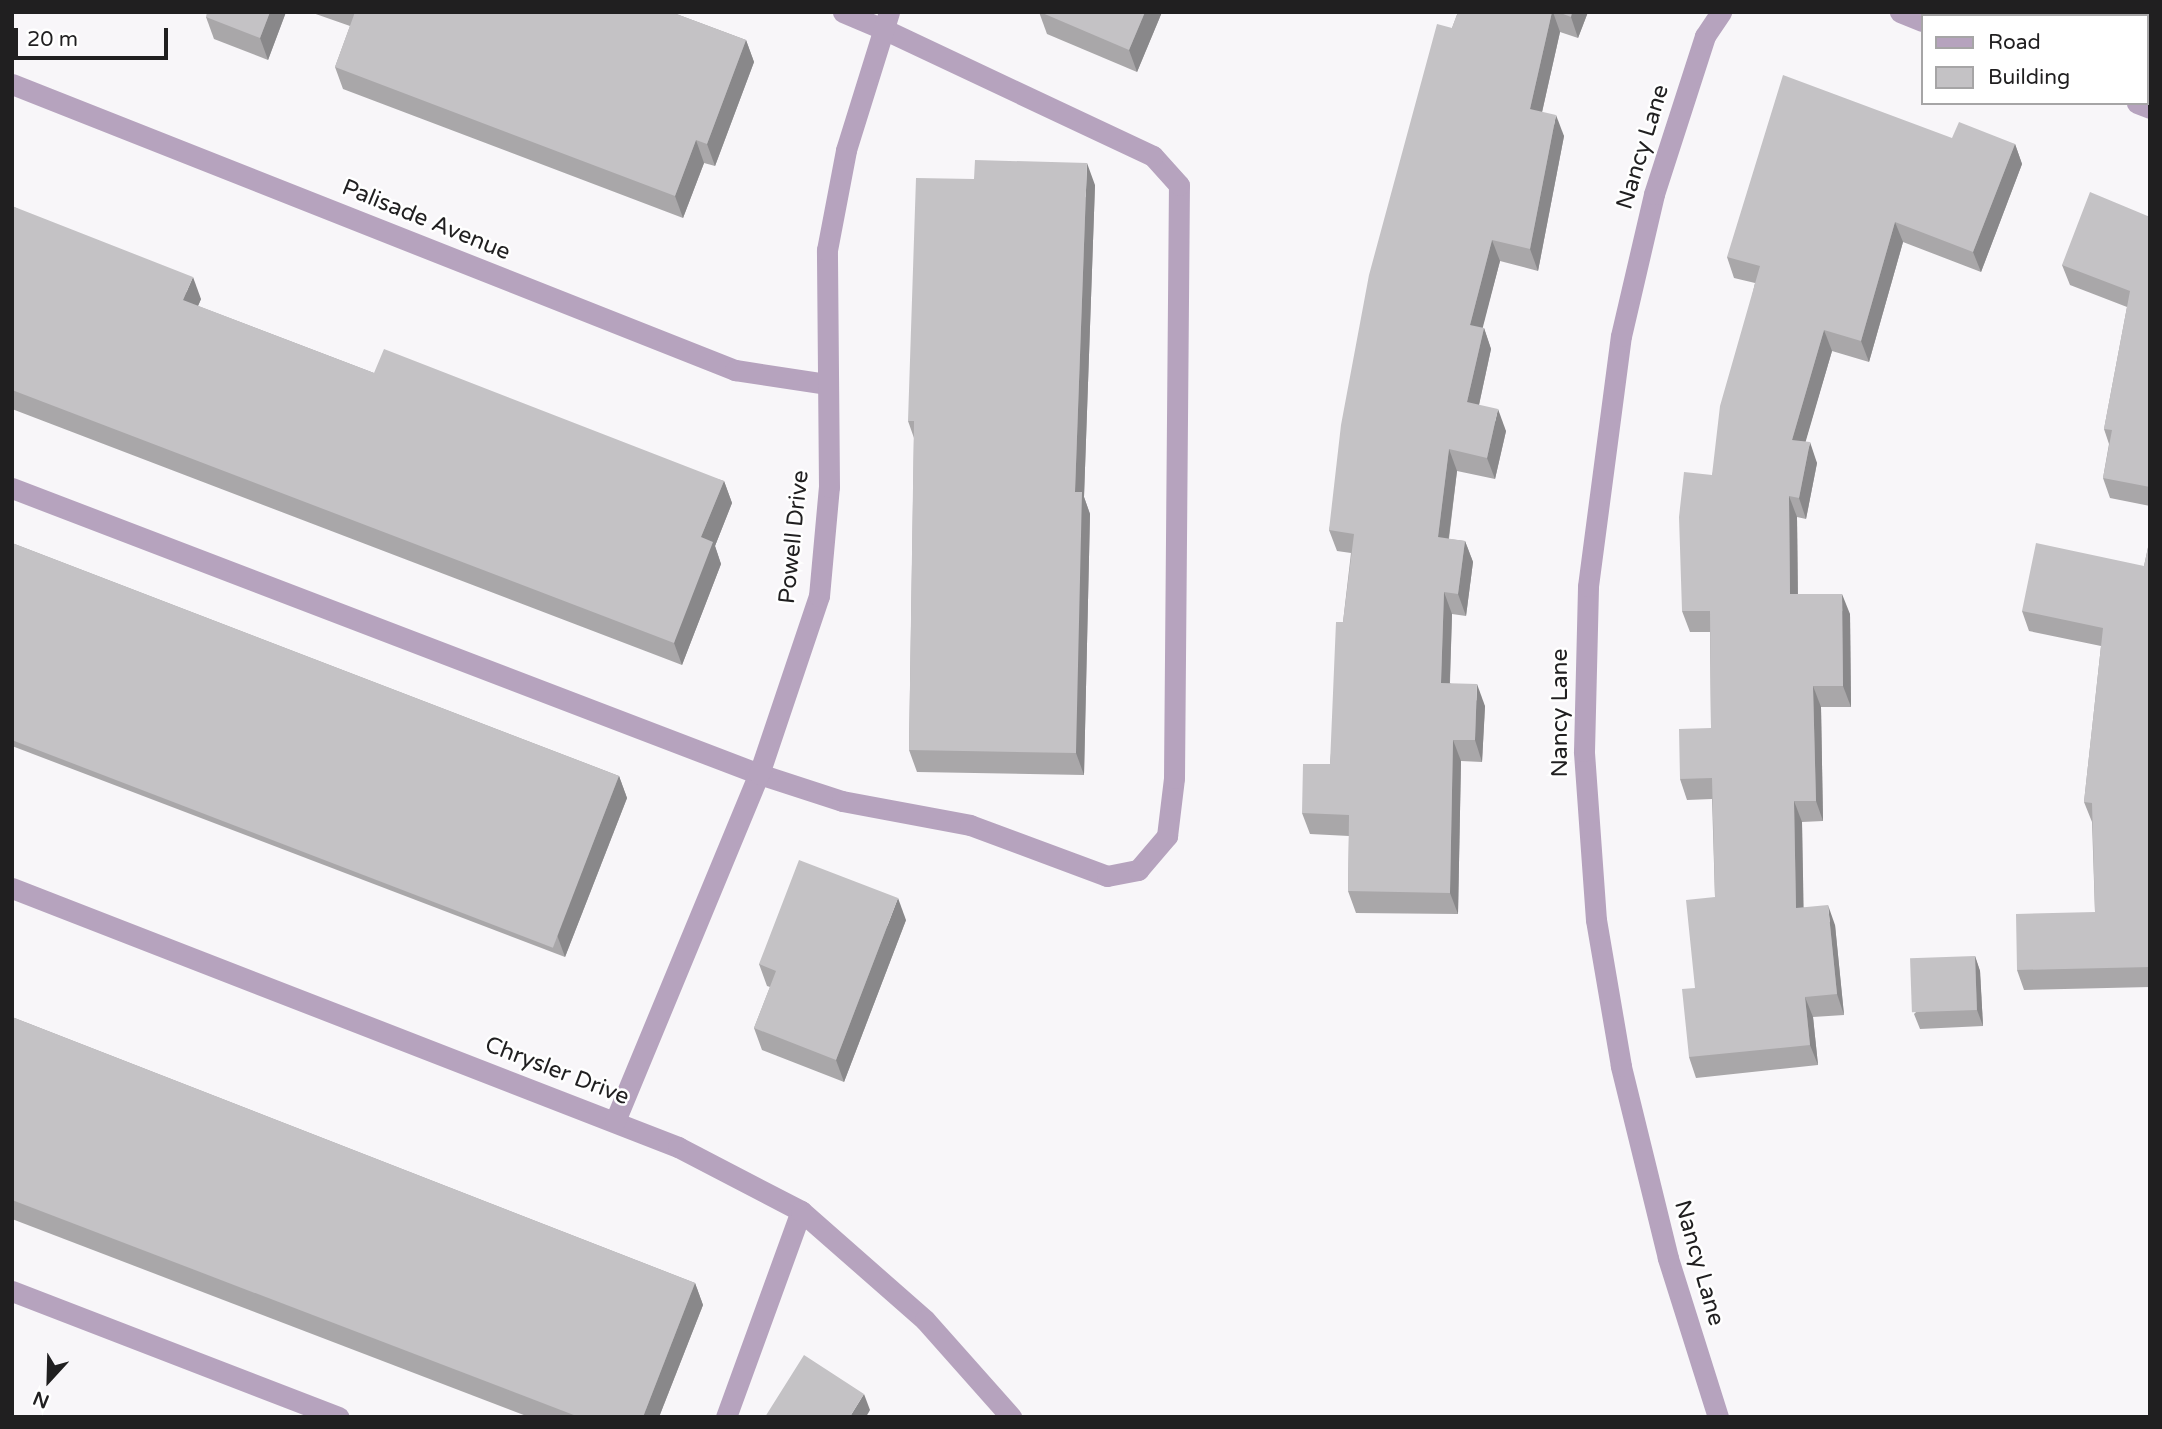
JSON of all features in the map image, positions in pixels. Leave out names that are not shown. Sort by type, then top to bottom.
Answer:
[{"type":"street","points":[[12,488],[759,774],[842,800],[970,825],[1107,876],[1138,870],[1167,836],[1174,778],[1179,185],[1153,156],[886,21],[842,12]]},
{"type":"street","name":"Nancy Lane","points":[[1718,1417],[1668,1258],[1621,1066],[1596,920],[1584,751],[1591,546],[1621,336],[1654,194],[1705,36],[1721,12]]},
{"type":"street","points":[[1900,12],[1920,20]]},
{"type":"street","name":"Powell Drive","points":[[615,1121],[759,774],[819,596],[829,487],[826,384],[827,250],[846,150],[886,21]]},
{"type":"street","name":"Palisade Avenue","points":[[12,84],[735,370],[826,384]]},
{"type":"street","name":"Chrysler Drive","points":[[12,888],[615,1121],[802,1211],[925,1320],[1011,1417]]},
{"type":"street","points":[[726,1417],[802,1211]]},
{"type":"street","points":[[12,1291],[338,1417]]},
{"type":"building","points":[[207,12],[270,12],[260,38],[206,17]]},
{"type":"building","points":[[355,12],[671,12],[746,40],[707,144],[696,140],[675,196],[335,67]]},
{"type":"building","points":[[1040,12],[1145,12],[1129,50]]},
{"type":"building","points":[[1458,12],[1552,12],[1530,109],[1556,115],[1530,249],[1492,240],[1470,325],[1484,328],[1467,402],[1498,409],[1487,458],[1449,449],[1438,537],[1465,541],[1458,594],[1444,592],[1441,683],[1477,684],[1475,740],[1453,740],[1450,893],[1348,891],[1349,815],[1302,813],[1303,764],[1330,764],[1336,622],[1343,622],[1354,534],[1329,530],[1341,425],[1369,275],[1437,24],[1452,28]]},
{"type":"building","points":[[1558,12],[1572,12],[1571,17]]},
{"type":"building","points":[[1783,75],[1952,138],[1959,122],[2015,144],[1973,252],[1895,222],[1861,341],[1824,330],[1792,440],[1810,442],[1799,498],[1789,496],[1790,594],[1842,594],[1843,686],[1813,686],[1816,801],[1794,801],[1796,908],[1828,905],[1837,994],[1805,997],[1810,1045],[1689,1057],[1682,989],[1695,988],[1686,900],[1715,897],[1712,778],[1680,779],[1679,729],[1711,728],[1710,611],[1682,611],[1679,517],[1684,472],[1712,475],[1720,406],[1760,266],[1727,257]]},
{"type":"building","points":[[975,160],[1087,163],[1075,492],[1082,492],[1076,753],[909,750],[914,421],[908,421],[916,178],[974,179]]},
{"type":"building","points":[[2090,192],[2150,217],[2150,487],[2103,478],[2112,430],[2104,429],[2130,291],[2062,265]]},
{"type":"building","points":[[12,206],[193,277],[183,300],[374,373],[384,349],[724,481],[701,537],[713,542],[674,643],[12,390]]},
{"type":"building","points":[[2150,538],[2150,967],[2017,970],[2016,914],[2095,912],[2092,803],[2084,802],[2103,628],[2022,611],[2036,543],[2144,566]]},
{"type":"building","points":[[12,543],[619,776],[553,948],[12,740]]},
{"type":"building","points":[[799,860],[898,898],[836,1060],[754,1028],[776,971],[759,964]]},
{"type":"building","points":[[1975,956],[1977,1010],[1912,1012],[1910,958]]},
{"type":"building","points":[[12,1017],[695,1283],[643,1417],[579,1417],[12,1200]]},
{"type":"building","points":[[804,1355],[864,1394],[851,1415],[853,1417],[765,1417]]}]
